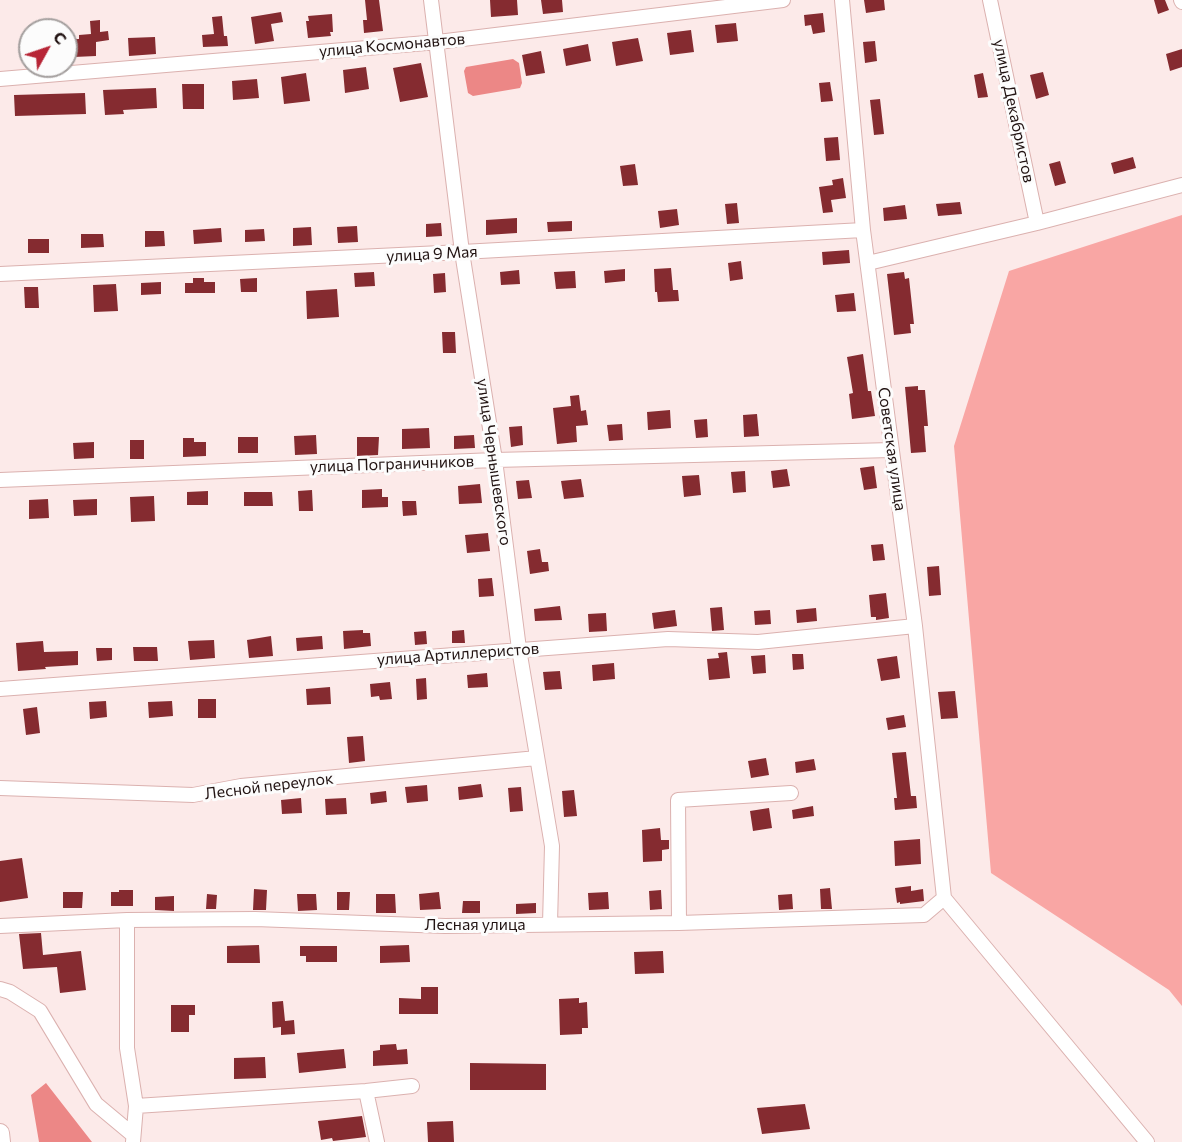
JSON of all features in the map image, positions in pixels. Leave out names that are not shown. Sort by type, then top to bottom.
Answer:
[{"type":"street","name":"улица Чернышевского","points":[[431,0],[438,42],[462,252],[495,460],[519,649],[552,846],[550,924]]},
{"type":"street","name":"улица Космонавтов","points":[[0,79],[438,42],[783,0]]},
{"type":"street","name":"Советская улица","points":[[842,0],[863,230],[915,626],[944,898]]},
{"type":"street","name":"улица Декабристов","points":[[990,0],[1037,223]]},
{"type":"street","points":[[868,263],[1037,223],[1182,185]]},
{"type":"street","name":"улица 9 Мая","points":[[0,273],[462,252],[863,230]]},
{"type":"street","name":"улица Пограничников","points":[[0,480],[495,460],[892,450]]},
{"type":"street","name":"улица Артиллеристов","points":[[0,689],[668,639],[758,642],[915,626]]},
{"type":"street","name":"Лесной переулок","points":[[0,788],[193,795],[241,786],[537,758]]},
{"type":"street","points":[[679,923],[678,800],[791,793]]},
{"type":"street","points":[[944,898],[1147,1142]]},
{"type":"street","name":"Лесная улица","points":[[0,926],[127,920],[255,919],[445,926],[679,923],[924,915],[944,898]]},
{"type":"street","points":[[127,920],[128,1048],[136,1106],[132,1138]]},
{"type":"street","points":[[0,989],[10,992],[40,1011],[96,1104],[132,1138]]},
{"type":"street","points":[[136,1106],[412,1086]]},
{"type":"street","points":[[366,1091],[377,1142]]},
{"type":"street","points":[[0,1133],[2,1142]]},
{"type":"shaded area","points":[[513,59],[519,63],[522,83],[520,88],[473,96],[468,93],[464,71],[466,67]]},
{"type":"shaded area","points":[[1182,215],[1182,1006],[1169,990],[991,873],[954,446],[1009,271]]},
{"type":"shaded area","points":[[46,1083],[92,1142],[39,1142],[31,1095]]},
{"type":"building","points":[[365,0],[379,0],[383,31],[364,33],[363,20],[367,20]]},
{"type":"building","points":[[490,0],[517,0],[518,15],[491,17]]},
{"type":"building","points":[[541,0],[562,0],[563,12],[543,14]]},
{"type":"building","points":[[864,0],[884,0],[885,10],[866,13]]},
{"type":"building","points":[[1154,0],[1165,0],[1169,10],[1158,14]]},
{"type":"building","points":[[281,12],[283,22],[271,24],[274,41],[255,44],[251,17]]},
{"type":"building","points":[[823,13],[825,32],[813,34],[811,25],[805,26],[804,15]]},
{"type":"building","points":[[332,14],[333,32],[330,32],[331,36],[308,38],[306,21],[309,21],[308,16]]},
{"type":"building","points":[[222,16],[224,36],[227,36],[228,46],[203,47],[202,35],[214,34],[212,17]]},
{"type":"building","points":[[100,20],[100,32],[108,31],[109,40],[96,42],[96,56],[78,57],[79,35],[91,34],[90,21]]},
{"type":"building","points":[[736,23],[738,41],[717,43],[715,25]]},
{"type":"building","points":[[691,30],[694,52],[670,55],[667,33]]},
{"type":"building","points":[[155,37],[156,54],[129,56],[128,38]]},
{"type":"building","points":[[638,38],[643,61],[616,66],[612,42]]},
{"type":"building","points":[[875,41],[877,61],[865,63],[863,42]]},
{"type":"building","points":[[588,44],[591,61],[566,66],[563,49]]},
{"type":"building","points":[[1182,49],[1182,67],[1170,71],[1166,54]]},
{"type":"building","points":[[541,51],[545,73],[526,76],[522,55]]},
{"type":"building","points":[[421,63],[428,97],[400,102],[393,68]]},
{"type":"building","points":[[366,67],[369,89],[345,93],[343,70]]},
{"type":"building","points":[[1043,72],[1049,95],[1036,99],[1030,75]]},
{"type":"building","points":[[306,73],[310,101],[284,104],[281,77]]},
{"type":"building","points":[[983,73],[988,97],[978,98],[974,75]]},
{"type":"building","points":[[257,79],[259,98],[233,100],[232,81]]},
{"type":"building","points":[[830,82],[833,101],[821,102],[819,83]]},
{"type":"building","points":[[182,84],[204,84],[204,109],[183,109]]},
{"type":"building","points":[[156,88],[157,108],[123,110],[124,114],[105,115],[103,90]]},
{"type":"building","points":[[85,93],[86,114],[15,116],[14,95]]},
{"type":"building","points":[[880,99],[884,134],[874,135],[870,100]]},
{"type":"building","points":[[838,137],[840,160],[826,161],[824,138]]},
{"type":"building","points":[[1133,157],[1136,168],[1114,174],[1111,163]]},
{"type":"building","points":[[1060,161],[1066,183],[1055,186],[1049,164]]},
{"type":"building","points":[[635,164],[638,185],[623,186],[620,166]]},
{"type":"building","points":[[843,178],[846,198],[831,200],[833,212],[823,213],[819,187],[833,185],[832,180]]},
{"type":"building","points":[[960,202],[962,214],[938,216],[936,204]]},
{"type":"building","points":[[737,203],[739,223],[727,224],[725,204]]},
{"type":"building","points":[[905,205],[907,219],[884,221],[883,208]]},
{"type":"building","points":[[677,209],[679,225],[660,228],[658,211]]},
{"type":"building","points":[[517,218],[517,233],[486,235],[486,220]]},
{"type":"building","points":[[572,221],[572,231],[548,232],[547,222]]},
{"type":"building","points":[[441,223],[442,236],[426,237],[426,224]]},
{"type":"building","points":[[357,226],[358,242],[338,243],[337,227]]},
{"type":"building","points":[[311,227],[312,245],[293,246],[293,228]]},
{"type":"building","points":[[221,228],[222,242],[194,244],[193,230]]},
{"type":"building","points":[[264,229],[265,241],[245,242],[245,230]]},
{"type":"building","points":[[145,231],[164,231],[165,246],[145,247]]},
{"type":"building","points":[[81,234],[103,234],[104,247],[81,248]]},
{"type":"building","points":[[28,239],[49,239],[49,253],[28,253]]},
{"type":"building","points":[[849,250],[850,263],[823,265],[822,252]]},
{"type":"building","points":[[741,261],[743,279],[730,281],[728,263]]},
{"type":"building","points":[[671,268],[673,290],[678,290],[679,301],[658,302],[654,269]]},
{"type":"building","points":[[625,269],[625,281],[605,283],[604,271]]},
{"type":"building","points":[[519,270],[520,284],[501,285],[500,272]]},
{"type":"building","points":[[575,271],[576,288],[556,289],[554,272]]},
{"type":"building","points":[[374,272],[375,286],[355,287],[354,273]]},
{"type":"building","points":[[904,272],[905,279],[909,278],[914,324],[910,324],[911,333],[894,335],[887,274]]},
{"type":"building","points":[[445,273],[446,292],[434,293],[433,274]]},
{"type":"building","points":[[193,278],[204,278],[204,282],[215,282],[215,293],[185,293],[185,283],[193,283]]},
{"type":"building","points":[[257,278],[257,292],[241,292],[240,279]]},
{"type":"building","points":[[161,282],[161,294],[141,295],[141,283]]},
{"type":"building","points":[[116,284],[118,311],[94,312],[93,285]]},
{"type":"building","points":[[24,287],[38,287],[39,308],[25,308]]},
{"type":"building","points":[[337,289],[339,317],[307,319],[306,291]]},
{"type":"building","points":[[854,293],[856,311],[837,312],[835,295]]},
{"type":"building","points":[[442,332],[455,332],[456,353],[443,353]]},
{"type":"building","points":[[863,354],[868,391],[871,391],[875,416],[852,419],[849,394],[853,393],[847,357]]},
{"type":"building","points":[[918,386],[918,390],[925,390],[928,426],[924,426],[926,452],[911,453],[905,387]]},
{"type":"building","points":[[579,395],[581,411],[586,410],[588,425],[576,426],[577,442],[557,444],[553,408],[571,406],[570,396]]},
{"type":"building","points":[[670,410],[671,428],[648,430],[647,412]]},
{"type":"building","points":[[757,414],[759,436],[744,437],[743,415]]},
{"type":"building","points":[[707,419],[708,437],[696,438],[694,420]]},
{"type":"building","points":[[622,424],[623,440],[609,441],[607,425]]},
{"type":"building","points":[[522,426],[523,445],[511,447],[509,427]]},
{"type":"building","points":[[429,428],[430,448],[402,449],[402,429]]},
{"type":"building","points":[[316,435],[317,454],[295,455],[294,436]]},
{"type":"building","points":[[474,435],[475,448],[454,449],[454,436]]},
{"type":"building","points":[[238,437],[258,437],[258,453],[238,453]]},
{"type":"building","points":[[357,437],[379,437],[378,455],[357,456]]},
{"type":"building","points":[[183,438],[194,438],[194,442],[206,442],[206,456],[183,457]]},
{"type":"building","points":[[130,440],[144,440],[144,459],[130,459]]},
{"type":"building","points":[[94,442],[94,458],[74,459],[73,443]]},
{"type":"building","points":[[874,466],[877,488],[864,490],[860,468]]},
{"type":"building","points":[[787,469],[790,486],[773,488],[771,471]]},
{"type":"building","points":[[745,471],[746,492],[733,493],[731,472]]},
{"type":"building","points":[[699,475],[701,495],[684,497],[682,476]]},
{"type":"building","points":[[581,479],[584,497],[564,499],[561,481]]},
{"type":"building","points":[[529,480],[532,498],[518,499],[516,481]]},
{"type":"building","points":[[480,484],[482,503],[459,504],[458,486]]},
{"type":"building","points":[[382,489],[382,497],[388,497],[388,507],[362,508],[362,490]]},
{"type":"building","points":[[312,490],[313,511],[299,511],[298,491]]},
{"type":"building","points":[[208,491],[208,505],[187,505],[187,492]]},
{"type":"building","points":[[244,492],[272,492],[273,506],[244,506]]},
{"type":"building","points":[[154,496],[155,521],[131,522],[130,497]]},
{"type":"building","points":[[48,499],[49,518],[29,519],[29,500]]},
{"type":"building","points":[[97,499],[97,515],[74,516],[73,500]]},
{"type":"building","points":[[402,501],[416,501],[417,515],[403,516]]},
{"type":"building","points":[[488,533],[490,551],[467,553],[465,535]]},
{"type":"building","points":[[883,544],[885,560],[873,561],[871,545]]},
{"type":"building","points":[[540,549],[542,562],[548,562],[549,571],[530,574],[527,551]]},
{"type":"building","points":[[939,566],[941,595],[929,596],[927,567]]},
{"type":"building","points":[[492,578],[494,596],[479,597],[478,579]]},
{"type":"building","points":[[886,593],[889,618],[876,620],[876,617],[871,617],[869,595]]},
{"type":"building","points":[[560,606],[562,620],[535,621],[534,609]]},
{"type":"building","points":[[722,607],[724,630],[712,631],[710,608]]},
{"type":"building","points":[[816,608],[817,621],[797,623],[796,610]]},
{"type":"building","points":[[675,610],[677,626],[654,629],[652,613]]},
{"type":"building","points":[[770,610],[771,624],[755,625],[754,611]]},
{"type":"building","points":[[606,613],[607,631],[589,632],[588,614]]},
{"type":"building","points":[[363,630],[363,633],[370,633],[371,646],[344,649],[343,631]]},
{"type":"building","points":[[464,630],[465,643],[452,643],[452,631]]},
{"type":"building","points":[[426,631],[427,644],[415,645],[414,632]]},
{"type":"building","points":[[271,636],[273,656],[249,658],[247,640]]},
{"type":"building","points":[[322,636],[323,649],[297,651],[296,638]]},
{"type":"building","points":[[214,640],[215,658],[190,660],[188,641]]},
{"type":"building","points":[[43,641],[44,652],[78,651],[78,665],[18,671],[16,643]]},
{"type":"building","points":[[133,647],[157,647],[158,661],[134,661]]},
{"type":"building","points":[[96,648],[112,648],[112,660],[97,661]]},
{"type":"building","points":[[727,652],[730,678],[709,680],[707,659],[719,658],[718,653]]},
{"type":"building","points":[[792,654],[803,654],[804,669],[793,670]]},
{"type":"building","points":[[765,655],[766,673],[753,674],[751,656]]},
{"type":"building","points":[[897,656],[900,678],[881,681],[877,659]]},
{"type":"building","points":[[614,663],[615,679],[593,681],[592,665]]},
{"type":"building","points":[[560,671],[562,689],[545,690],[543,672]]},
{"type":"building","points":[[487,673],[488,687],[468,688],[467,675]]},
{"type":"building","points":[[426,678],[427,699],[417,700],[416,679]]},
{"type":"building","points":[[390,682],[392,699],[380,700],[379,696],[371,697],[370,684]]},
{"type":"building","points":[[330,687],[331,704],[307,705],[306,689]]},
{"type":"building","points":[[955,691],[958,718],[941,719],[938,692]]},
{"type":"building","points":[[198,699],[216,699],[216,718],[198,718]]},
{"type":"building","points":[[106,701],[107,717],[90,719],[89,702]]},
{"type":"building","points":[[172,701],[173,716],[149,718],[148,702]]},
{"type":"building","points":[[37,707],[40,733],[26,735],[23,709]]},
{"type":"building","points":[[904,715],[906,727],[888,730],[886,718]]},
{"type":"building","points":[[363,736],[365,761],[349,763],[347,737]]},
{"type":"building","points":[[906,752],[911,796],[916,796],[917,808],[895,810],[894,798],[897,798],[892,753]]},
{"type":"building","points":[[766,758],[769,775],[751,778],[748,761]]},
{"type":"building","points":[[814,759],[816,770],[796,773],[795,762]]},
{"type":"building","points":[[481,784],[483,797],[459,800],[458,787]]},
{"type":"building","points":[[427,785],[428,801],[407,803],[405,787]]},
{"type":"building","points":[[521,787],[523,811],[510,812],[508,788]]},
{"type":"building","points":[[574,790],[577,816],[564,817],[562,791]]},
{"type":"building","points":[[386,791],[387,802],[371,804],[370,793]]},
{"type":"building","points":[[301,798],[302,813],[282,814],[281,800]]},
{"type":"building","points":[[346,798],[347,814],[326,815],[325,799]]},
{"type":"building","points":[[813,806],[814,816],[793,819],[792,810]]},
{"type":"building","points":[[769,808],[772,828],[753,831],[750,811]]},
{"type":"building","points":[[660,828],[661,840],[669,840],[669,849],[662,850],[662,861],[643,862],[642,830]]},
{"type":"building","points":[[920,839],[921,864],[895,866],[894,841]]},
{"type":"building","points":[[22,858],[28,898],[0,902],[0,861]]},
{"type":"building","points":[[911,886],[911,891],[923,889],[924,901],[897,903],[895,888]]},
{"type":"building","points":[[830,888],[832,909],[821,909],[820,889]]},
{"type":"building","points":[[254,889],[267,890],[266,910],[253,910]]},
{"type":"building","points":[[119,890],[133,890],[133,906],[111,906],[111,892],[119,892]]},
{"type":"building","points":[[661,890],[662,909],[650,910],[649,891]]},
{"type":"building","points":[[63,892],[83,892],[82,908],[63,908]]},
{"type":"building","points":[[337,892],[350,892],[349,910],[337,910]]},
{"type":"building","points":[[439,892],[441,909],[420,910],[419,894]]},
{"type":"building","points":[[608,892],[609,909],[589,910],[588,893]]},
{"type":"building","points":[[207,894],[217,895],[216,909],[206,909]]},
{"type":"building","points":[[297,894],[316,894],[317,910],[298,911]]},
{"type":"building","points":[[376,894],[395,894],[396,913],[376,913]]},
{"type":"building","points":[[792,894],[793,909],[779,910],[778,895]]},
{"type":"building","points":[[174,896],[174,911],[155,910],[155,897]]},
{"type":"building","points":[[463,901],[480,901],[480,913],[462,913]]},
{"type":"building","points":[[536,903],[536,913],[516,914],[516,904]]},
{"type":"building","points":[[41,933],[43,955],[81,951],[86,990],[60,993],[57,967],[23,969],[19,934]]},
{"type":"building","points":[[259,945],[260,963],[227,963],[227,946]]},
{"type":"building","points":[[409,945],[410,962],[380,963],[380,946]]},
{"type":"building","points":[[300,946],[337,946],[337,962],[306,962],[306,956],[300,956]]},
{"type":"building","points":[[663,951],[664,973],[635,974],[634,952]]},
{"type":"building","points":[[421,987],[438,987],[438,1014],[399,1014],[399,998],[421,999]]},
{"type":"building","points":[[579,998],[579,1003],[587,1002],[588,1028],[582,1028],[582,1034],[560,1035],[559,999]]},
{"type":"building","points":[[283,1001],[285,1021],[294,1020],[295,1034],[281,1035],[281,1027],[273,1028],[272,1002]]},
{"type":"building","points":[[171,1005],[195,1005],[195,1015],[189,1015],[189,1032],[171,1032]]},
{"type":"building","points":[[396,1044],[397,1050],[407,1049],[408,1064],[373,1066],[373,1051],[380,1050],[380,1045]]},
{"type":"building","points":[[344,1049],[346,1068],[299,1073],[297,1053]]},
{"type":"building","points":[[265,1057],[266,1078],[234,1079],[234,1058]]},
{"type":"building","points":[[470,1063],[546,1064],[546,1090],[470,1090]]},
{"type":"building","points":[[805,1104],[810,1129],[762,1134],[757,1108]]},
{"type":"building","points":[[362,1116],[366,1137],[321,1140],[318,1121]]},
{"type":"building","points":[[453,1121],[454,1142],[428,1142],[427,1122]]}]
